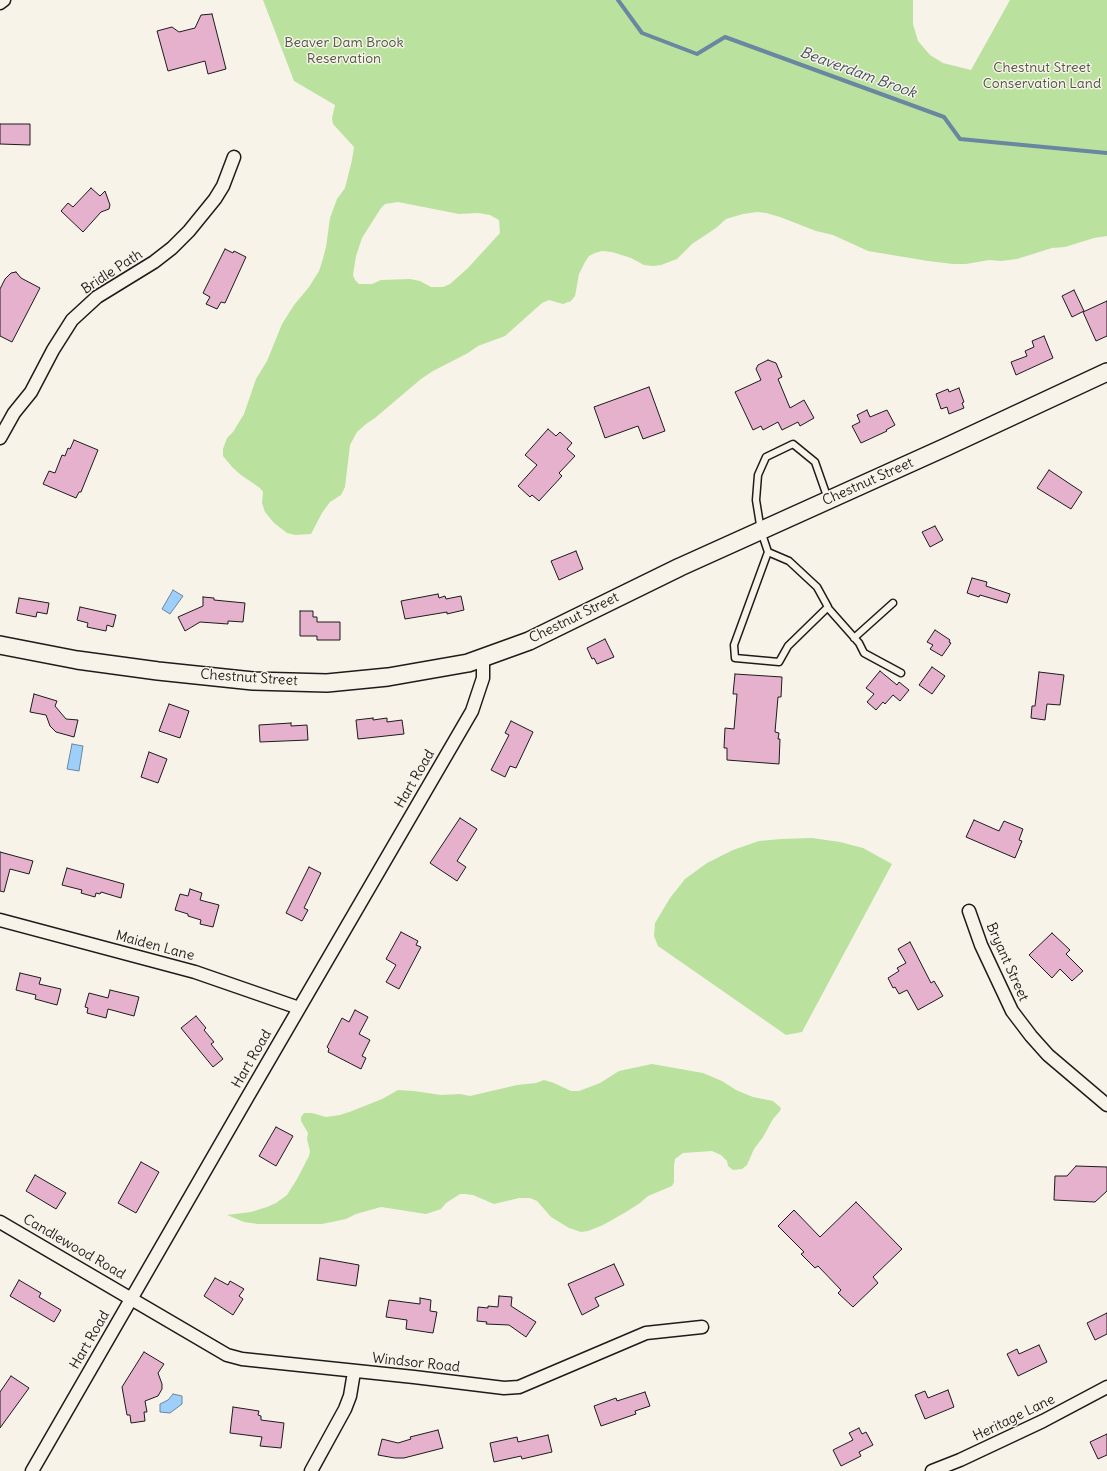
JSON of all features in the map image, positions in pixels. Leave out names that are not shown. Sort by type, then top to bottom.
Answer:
[{"type":"street","points":[[0,3],[4,0]]},
{"type":"street","name":"Bridle Path","points":[[0,438],[14,413],[31,392],[53,350],[72,320],[97,297],[154,262],[172,248],[189,231],[219,192],[226,179],[234,157]]},
{"type":"street","name":"Chestnut Street","points":[[0,645],[76,660],[158,671],[253,680],[327,683],[388,676],[468,663],[529,641],[614,598],[1107,372]]},
{"type":"street","name":"Hart Road","points":[[32,1471],[472,711],[483,678],[483,657]]},
{"type":"street","name":"Bryant Street","points":[[969,911],[981,945],[1006,1001],[1015,1016],[1048,1055],[1107,1105]]},
{"type":"street","name":"Maiden Lane","points":[[0,920],[195,972],[299,1008]]},
{"type":"street","name":"Candlewood Road","points":[[0,1222],[132,1298]]},
{"type":"street","name":"Windsor Road","points":[[132,1298],[234,1358],[504,1388],[519,1387],[646,1332],[702,1327]]},
{"type":"street","points":[[311,1471],[346,1409],[354,1372]]},
{"type":"street","name":"Heritage Lane","points":[[932,1471],[963,1466],[1107,1387]]},
{"type":"lane","points":[[828,500],[815,462],[793,444],[766,457],[758,475],[756,500],[761,531],[768,552],[734,645],[735,658],[779,662],[788,646],[828,608]]},
{"type":"lane","points":[[768,552],[789,561],[817,587],[828,608],[859,644],[864,654],[901,673]]},
{"type":"lane","points":[[854,638],[893,603]]},
{"type":"green space","points":[[263,0],[913,0],[913,24],[918,41],[930,55],[943,63],[971,70],[1010,0],[1107,0],[1107,236],[1094,238],[1065,247],[1052,248],[1017,259],[953,264],[868,251],[833,235],[816,231],[780,217],[757,212],[726,219],[716,228],[692,244],[677,259],[661,265],[644,265],[631,258],[612,252],[602,251],[595,253],[589,256],[579,274],[575,296],[571,301],[563,304],[549,300],[542,303],[505,336],[478,346],[421,379],[357,432],[350,445],[345,487],[341,495],[330,502],[322,513],[311,534],[295,535],[287,533],[274,523],[265,512],[262,503],[263,492],[260,488],[241,475],[223,456],[223,449],[227,438],[233,432],[244,414],[256,379],[267,361],[282,324],[319,271],[326,247],[330,218],[337,199],[345,188],[352,160],[354,147],[333,124],[332,118],[335,105],[294,81]],"holes":[[[398,202],[459,214],[478,213],[490,215],[499,220],[500,233],[468,268],[450,284],[443,287],[431,287],[420,281],[410,279],[381,280],[372,284],[359,284],[355,280],[353,275],[356,256],[362,238],[385,204]]]},
{"type":"green space","points":[[812,838],[840,842],[863,848],[892,864],[802,1032],[786,1035],[658,946],[654,936],[655,923],[670,898],[685,879],[707,863],[733,850],[759,841]]},
{"type":"green space","points":[[652,1064],[703,1073],[753,1097],[773,1101],[781,1108],[754,1149],[747,1165],[742,1169],[733,1170],[728,1166],[727,1161],[721,1155],[712,1151],[683,1153],[675,1159],[674,1182],[672,1186],[648,1196],[640,1203],[603,1225],[581,1232],[569,1228],[551,1217],[537,1201],[530,1198],[519,1198],[494,1204],[473,1195],[465,1194],[460,1194],[446,1203],[441,1209],[426,1214],[381,1207],[356,1214],[346,1219],[322,1224],[258,1224],[244,1222],[227,1215],[251,1212],[267,1207],[276,1203],[287,1195],[309,1156],[310,1151],[307,1139],[308,1133],[301,1121],[301,1117],[304,1113],[312,1113],[326,1117],[340,1115],[382,1099],[398,1090],[441,1095],[460,1094],[470,1096],[517,1085],[536,1083],[544,1080],[571,1091],[579,1091],[600,1083],[619,1071]]},
{"type":"water","points":[[173,590],[183,596],[170,614],[162,609]]},
{"type":"water","points":[[72,744],[83,746],[79,771],[67,769]]},
{"type":"water","points":[[173,1394],[182,1396],[182,1404],[170,1413],[160,1412],[160,1404],[168,1400]]},
{"type":"building","points":[[212,14],[226,69],[208,74],[205,61],[168,71],[157,31],[172,27],[179,32],[195,28],[201,15]]},
{"type":"building","points":[[0,124],[30,124],[30,145],[0,144]]},
{"type":"building","points":[[91,188],[100,196],[105,191],[110,205],[109,209],[101,212],[83,232],[61,211],[68,203],[73,207]]},
{"type":"building","points":[[225,249],[233,253],[234,251],[246,257],[225,303],[221,302],[217,309],[206,304],[210,297],[203,293]]},
{"type":"building","points":[[16,272],[21,278],[40,288],[12,342],[0,336],[0,289],[5,279],[11,273]]},
{"type":"building","points":[[1074,290],[1084,311],[1072,317],[1062,296]]},
{"type":"building","points":[[1107,301],[1107,336],[1096,341],[1083,312]]},
{"type":"building","points":[[1044,336],[1053,358],[1016,375],[1011,362],[1027,356],[1025,351],[1034,347],[1032,341]]},
{"type":"building","points":[[768,360],[776,363],[782,377],[778,379],[790,408],[804,400],[814,418],[800,426],[798,422],[782,430],[778,422],[763,430],[761,426],[753,430],[735,392],[761,380],[756,369],[758,365]]},
{"type":"building","points":[[649,387],[665,431],[643,439],[638,426],[605,438],[594,407]]},
{"type":"building","points":[[959,388],[964,402],[962,403],[964,408],[949,414],[947,407],[941,409],[936,394],[948,389],[949,392]]},
{"type":"building","points":[[867,410],[870,417],[887,410],[895,425],[886,430],[887,431],[861,443],[852,426],[860,422],[857,415]]},
{"type":"building","points":[[548,429],[556,436],[560,432],[572,443],[567,449],[575,456],[559,473],[562,476],[539,501],[532,495],[530,497],[518,486],[537,465],[525,455]]},
{"type":"building","points":[[74,440],[98,450],[81,492],[79,492],[76,498],[43,484],[49,471],[55,473],[62,455],[65,456],[68,448],[70,449]]},
{"type":"building","points":[[1049,470],[1082,492],[1071,509],[1037,488]]},
{"type":"building","points":[[935,526],[943,540],[930,547],[922,532]]},
{"type":"building","points":[[576,551],[583,569],[559,580],[551,561]]},
{"type":"building","points":[[972,578],[987,582],[986,586],[1010,594],[1007,603],[980,595],[979,597],[967,593]]},
{"type":"building","points":[[438,594],[439,598],[445,596],[446,599],[461,596],[464,610],[447,614],[447,612],[405,619],[401,601]]},
{"type":"building","points":[[203,597],[214,598],[214,600],[245,603],[243,622],[228,621],[228,624],[200,622],[185,631],[178,617],[203,606]]},
{"type":"building","points":[[19,598],[49,603],[47,614],[37,612],[36,617],[16,613]]},
{"type":"building","points":[[80,607],[116,615],[113,627],[107,625],[106,631],[87,627],[88,623],[77,620]]},
{"type":"building","points":[[300,611],[313,611],[313,617],[317,617],[317,622],[340,622],[340,640],[317,640],[317,636],[300,636]]},
{"type":"building","points":[[935,630],[950,640],[949,642],[951,643],[942,656],[930,649],[933,645],[927,642]]},
{"type":"building","points":[[605,639],[614,657],[597,664],[594,658],[592,659],[587,648]]},
{"type":"building","points":[[932,667],[945,676],[932,694],[919,685]]},
{"type":"building","points":[[880,671],[897,685],[899,682],[909,690],[900,701],[893,695],[885,704],[883,702],[876,710],[867,702],[874,694],[866,688]]},
{"type":"building","points":[[1039,672],[1064,675],[1060,705],[1047,704],[1045,720],[1031,718],[1032,706],[1035,706]]},
{"type":"building","points":[[735,674],[782,677],[781,697],[778,697],[775,732],[779,733],[778,739],[780,739],[779,764],[727,760],[727,748],[724,748],[725,728],[734,729],[737,694],[733,694]]},
{"type":"building","points":[[34,694],[57,701],[55,706],[66,719],[78,720],[74,737],[56,732],[50,726],[46,715],[30,712]]},
{"type":"building","points":[[169,704],[189,711],[180,738],[159,731]]},
{"type":"building","points":[[373,718],[373,720],[387,718],[387,722],[402,720],[404,734],[358,739],[356,720]]},
{"type":"building","points":[[511,721],[533,732],[516,768],[510,766],[505,777],[491,770],[509,735],[505,733]]},
{"type":"building","points":[[291,723],[291,726],[307,725],[308,740],[260,742],[259,725]]},
{"type":"building","points":[[149,752],[167,759],[158,783],[141,777]]},
{"type":"building","points":[[460,818],[477,829],[457,861],[466,867],[457,881],[430,863]]},
{"type":"building","points":[[974,820],[999,831],[1004,821],[1023,829],[1019,840],[1022,841],[1015,858],[966,837]]},
{"type":"building","points":[[0,852],[33,861],[29,874],[10,869],[4,892],[0,891]]},
{"type":"building","points":[[309,867],[321,873],[304,908],[308,910],[302,921],[286,913]]},
{"type":"building","points":[[67,868],[124,884],[121,898],[101,892],[100,894],[96,893],[95,897],[81,893],[82,890],[62,885]]},
{"type":"building","points":[[190,889],[202,893],[200,900],[219,905],[213,927],[200,924],[201,920],[175,910],[180,894],[188,896]]},
{"type":"building","points":[[401,932],[418,941],[416,945],[421,947],[399,989],[386,982],[396,965],[386,959]]},
{"type":"building","points":[[1052,933],[1070,950],[1066,954],[1083,971],[1072,981],[1060,969],[1052,978],[1029,955]]},
{"type":"building","points":[[910,942],[931,983],[934,981],[943,996],[918,1010],[907,990],[899,994],[895,987],[893,988],[888,978],[899,971],[897,968],[906,963],[898,949]]},
{"type":"building","points":[[20,973],[41,978],[39,984],[61,989],[57,1005],[35,999],[36,995],[16,990]]},
{"type":"building","points":[[110,990],[139,997],[134,1016],[108,1009],[106,1018],[87,1013],[88,1008],[85,1007],[89,993],[108,998]]},
{"type":"building","points":[[355,1010],[368,1017],[359,1034],[370,1040],[362,1056],[366,1058],[361,1069],[328,1052],[329,1049],[327,1047],[342,1018],[349,1022]]},
{"type":"building","points":[[196,1016],[206,1028],[204,1030],[214,1042],[211,1044],[223,1059],[213,1067],[181,1028]]},
{"type":"building","points":[[276,1127],[293,1136],[276,1166],[259,1156]]},
{"type":"building","points":[[141,1162],[159,1172],[136,1213],[118,1203]]},
{"type":"building","points":[[1076,1166],[1107,1167],[1107,1191],[1095,1202],[1054,1200],[1055,1176],[1067,1176]]},
{"type":"building","points":[[35,1175],[66,1193],[56,1209],[26,1191]]},
{"type":"building","points":[[856,1202],[902,1249],[873,1277],[878,1283],[853,1307],[838,1293],[841,1290],[818,1266],[815,1268],[801,1254],[804,1252],[778,1226],[794,1210],[820,1237]]},
{"type":"building","points":[[320,1258],[359,1265],[356,1286],[317,1280]]},
{"type":"building","points":[[614,1264],[624,1285],[595,1298],[599,1306],[582,1315],[568,1284]]},
{"type":"building","points":[[215,1278],[228,1285],[230,1281],[244,1289],[239,1296],[243,1299],[233,1315],[204,1296]]},
{"type":"building","points":[[19,1280],[41,1293],[39,1297],[61,1310],[54,1322],[10,1296]]},
{"type":"building","points":[[499,1296],[512,1297],[511,1306],[536,1322],[526,1337],[509,1325],[486,1324],[487,1322],[477,1321],[478,1307],[498,1307]]},
{"type":"building","points":[[420,1298],[431,1300],[430,1311],[437,1312],[433,1333],[406,1329],[407,1320],[386,1317],[389,1300],[420,1304]]},
{"type":"building","points":[[1107,1313],[1107,1334],[1095,1340],[1087,1323]]},
{"type":"building","points":[[1039,1345],[1047,1362],[1018,1376],[1007,1354],[1017,1349],[1019,1354]]},
{"type":"building","points":[[144,1352],[164,1364],[158,1373],[162,1384],[162,1389],[158,1396],[145,1401],[147,1412],[144,1412],[145,1421],[131,1423],[130,1415],[127,1415],[122,1387]]},
{"type":"building","points":[[11,1376],[29,1388],[0,1428],[0,1392]]},
{"type":"building","points":[[948,1390],[954,1407],[925,1419],[915,1395],[925,1391],[928,1398]]},
{"type":"building","points":[[645,1392],[650,1406],[635,1411],[636,1414],[601,1426],[594,1406],[616,1398],[617,1401]]},
{"type":"building","points":[[233,1407],[259,1411],[258,1415],[261,1416],[261,1420],[284,1423],[281,1448],[260,1446],[262,1437],[230,1433]]},
{"type":"building","points":[[859,1428],[862,1434],[866,1432],[873,1445],[859,1452],[861,1456],[841,1466],[833,1450],[853,1440],[849,1433]]},
{"type":"building","points":[[438,1430],[443,1448],[404,1458],[378,1455],[382,1439],[398,1443],[411,1439],[410,1437]]},
{"type":"building","points":[[1107,1434],[1107,1455],[1098,1459],[1090,1442]]},
{"type":"building","points":[[548,1435],[552,1452],[522,1459],[521,1456],[494,1462],[490,1443],[517,1437],[518,1442]]},
{"type":"waterway","name":"Beaverdam Brook","points":[[618,0],[642,33],[697,54],[725,37],[944,117],[960,139],[1107,153]]},
{"type":"park label","name":"Beaver Dam Brook Reservation","points":[[344,52]]},
{"type":"park label","name":"Chestnut Street Conservation Land","points":[[1042,76]]}]
